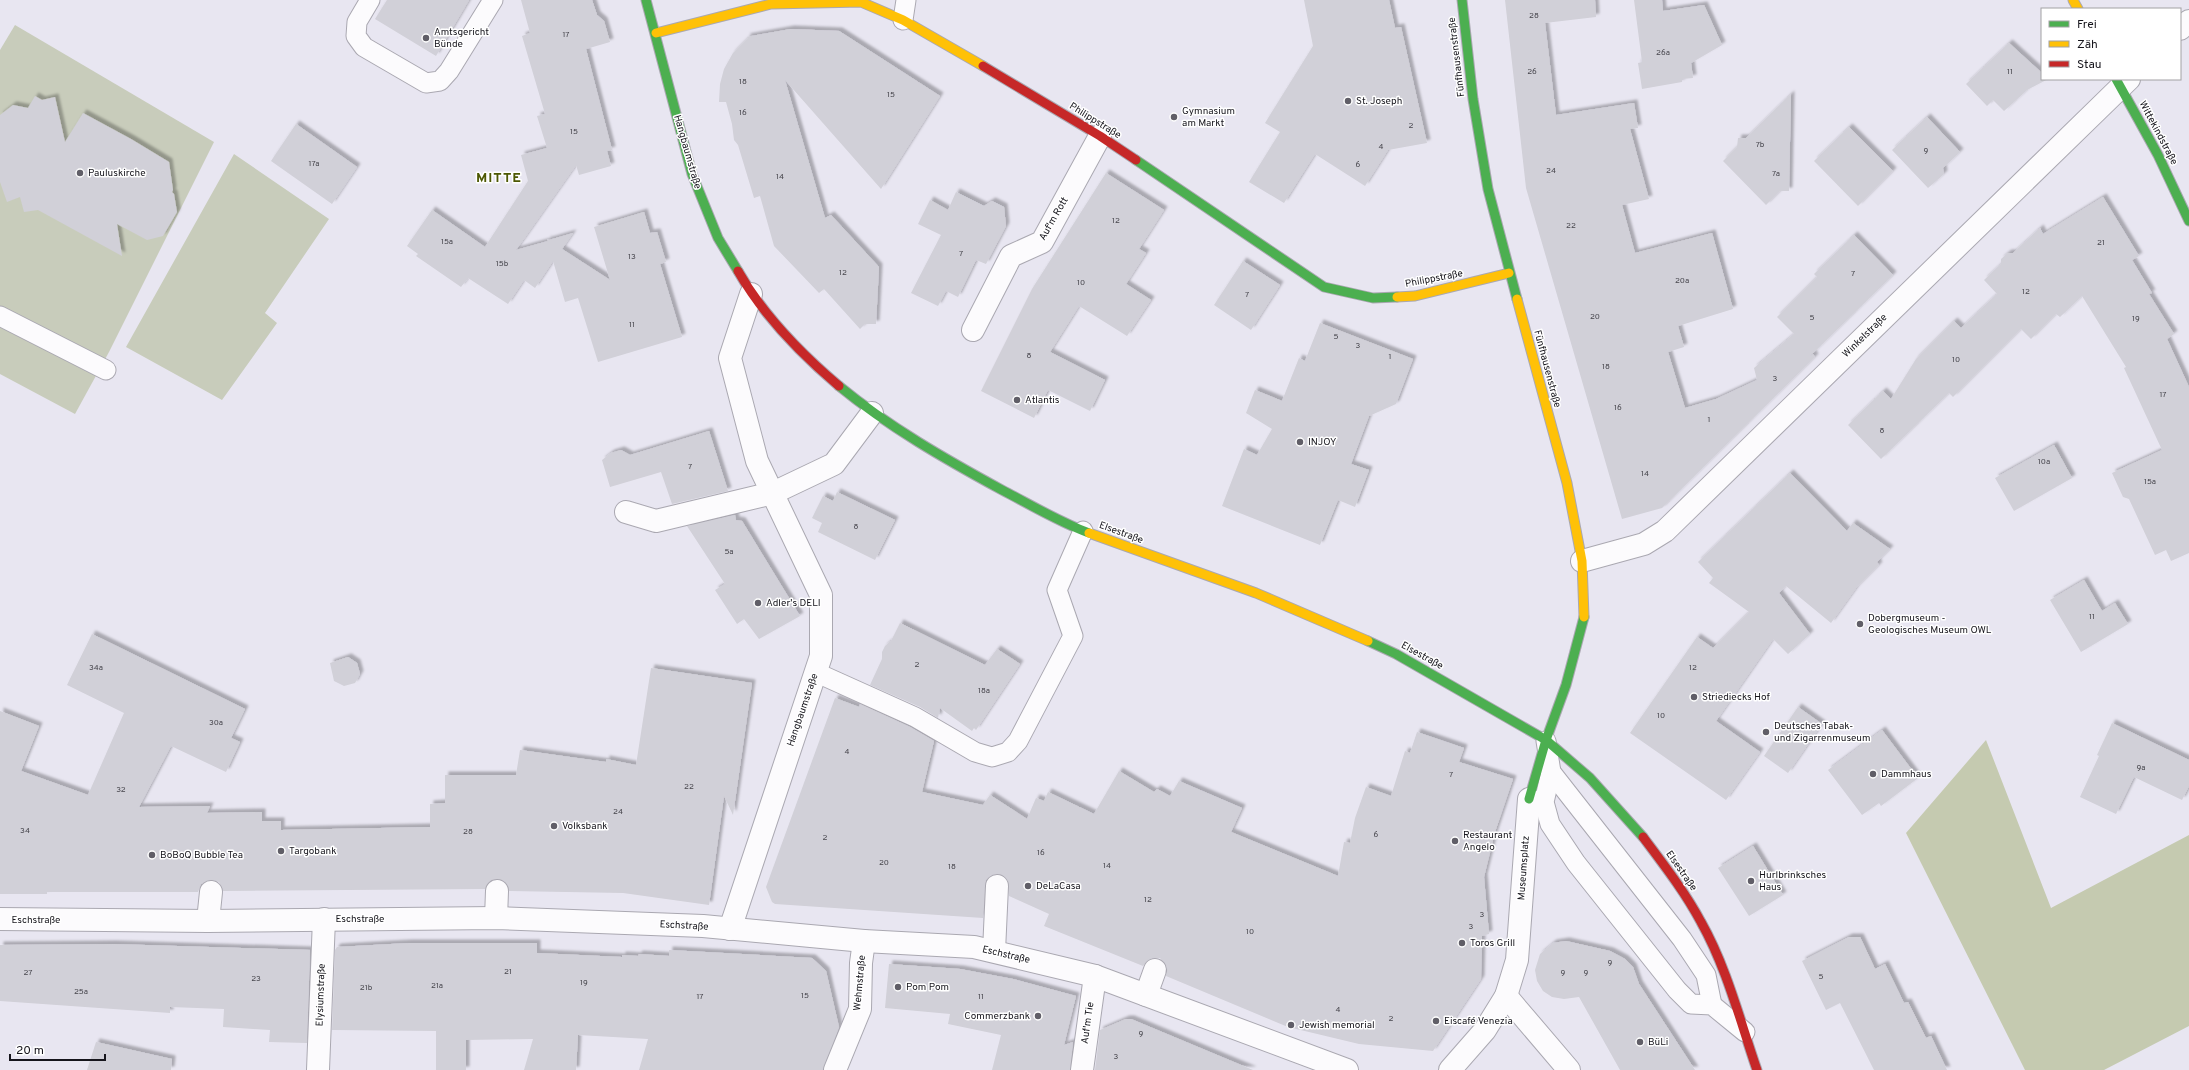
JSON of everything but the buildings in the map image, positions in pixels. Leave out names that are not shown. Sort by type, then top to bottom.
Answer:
[{"type":"street","name":"Hangbaumstraße","points":[[646,0],[656,33],[692,174],[718,238],[751,294],[808,360],[872,413],[917,443]]},
{"type":"street","name":"Fünfhausenstraße","points":[[1462,0],[1483,167],[1509,273],[1567,483],[1582,561],[1584,616],[1566,685],[1546,740]]},
{"type":"street","name":"Philippstraße","points":[[656,33],[771,4],[861,2],[903,20],[1100,136],[1324,287],[1373,298],[1415,296],[1509,273]]},
{"type":"street","points":[[2181,29],[2189,21]]},
{"type":"street","name":"Wittekindstraße","points":[[2121,82],[2189,221]]},
{"type":"street","name":"Winkelstraße","points":[[1582,561],[1644,544],[1664,531],[2121,82]]},
{"type":"street","name":"Auf'm Rott","points":[[974,330],[1011,256],[1042,242],[1100,136]]},
{"type":"street","name":"Hangbaumstraße","points":[[730,929],[821,656],[821,595],[757,461],[730,358],[751,294]]},
{"type":"street","points":[[626,512],[656,521],[773,493],[834,464],[872,413]]},
{"type":"street","name":"Elsestraße","points":[[917,443],[1039,510],[1083,531],[1256,593],[1320,619],[1396,654],[1546,740],[1590,778],[1640,832],[1682,890],[1702,923],[1721,965],[1757,1070]]},
{"type":"street","name":"Museumsplatz","points":[[1452,1068],[1485,1030],[1506,996],[1517,960],[1529,799],[1546,740]]},
{"type":"street","points":[[994,951],[997,886]]},
{"type":"street","points":[[496,918],[497,891]]},
{"type":"street","points":[[208,921],[211,892]]},
{"type":"street","name":"Eschstraße","points":[[0,920],[208,921],[496,918],[703,926],[864,941],[974,947],[1095,976],[1347,1070]]},
{"type":"street","name":"Elysiumstraße","points":[[318,1070],[324,919]]},
{"type":"street","name":"Wehmstraße","points":[[835,1070],[860,1009],[861,963],[864,941]]},
{"type":"street","points":[[1146,995],[1155,970]]},
{"type":"street","name":"Auf'm Tie","points":[[1082,1070],[1095,976]]},
{"type":"street","points":[[1506,996],[1569,1070]]},
{"type":"lane","points":[[370,0],[357,22],[356,36],[364,47],[426,83],[440,81],[449,71],[493,0]]},
{"type":"lane","points":[[903,20],[906,0]]},
{"type":"lane","points":[[0,316],[106,370]]},
{"type":"lane","points":[[815,672],[915,717],[975,752],[992,757],[1008,752],[1018,742],[1073,636],[1057,590],[1083,531]]},
{"type":"lane","points":[[1546,740],[1551,772],[1544,802],[1550,824],[1576,863],[1677,990],[1691,1004],[1712,1005],[1744,1032]]},
{"type":"lane","points":[[1551,772],[1682,939],[1706,975],[1712,1005]]},
{"type":"green space","points":[[15,25],[214,142],[109,352],[75,414],[0,374],[0,50]]},
{"type":"green space","points":[[234,154],[329,219],[265,313],[277,323],[222,400],[126,347]]},
{"type":"green space","points":[[1986,740],[2051,908],[2189,835],[2189,1026],[2104,1070],[2025,1070],[1906,833]]},
{"type":"traffic: fast","points":[[646,0],[692,174],[718,238],[738,271]]},
{"type":"traffic: fast","points":[[1462,0],[1473,99],[1488,189],[1517,299]]},
{"type":"traffic: fast","points":[[2117,80],[2158,155],[2189,221]]},
{"type":"traffic: fast","points":[[1136,160],[1324,287],[1373,298],[1397,297]]},
{"type":"traffic: fast","points":[[839,386],[898,429],[939,454],[1045,513],[1089,533]]},
{"type":"traffic: fast","points":[[1529,799],[1546,740],[1566,685],[1584,617]]},
{"type":"traffic: fast","points":[[1368,641],[1396,654],[1546,740],[1590,778],[1643,837]]},
{"type":"traffic: slow","points":[[2073,0],[2077,8]]},
{"type":"traffic: slow","points":[[656,33],[771,4],[861,2],[903,20],[983,66]]},
{"type":"traffic: slow","points":[[1397,297],[1415,296],[1509,273]]},
{"type":"traffic: slow","points":[[1517,299],[1567,483],[1582,561],[1584,617]]},
{"type":"traffic: slow","points":[[1089,533],[1256,593],[1368,641]]},
{"type":"traffic: jam","points":[[983,66],[1100,136],[1136,160]]},
{"type":"traffic: jam","points":[[738,271],[759,303],[783,333],[796,347],[839,386]]},
{"type":"traffic: jam","points":[[1643,837],[1681,889],[1695,911],[1710,940],[1726,976],[1757,1070]]},
{"type":"place","name":"Amtsgericht Bünde","points":[[426,38]]},
{"type":"place","name":"St. Joseph","points":[[1348,101]]},
{"type":"place","name":"Gymnasium am Markt","points":[[1174,117]]},
{"type":"place","name":"Pauluskirche","points":[[80,173]]},
{"type":"place","name":"Atlantis","points":[[1017,400]]},
{"type":"place","name":"INJOY","points":[[1300,442]]},
{"type":"place","name":"Adler's DELI","points":[[758,603]]},
{"type":"place","name":"Dobergmuseum - Geologisches Museum OWL","points":[[1860,624]]},
{"type":"place","name":"Striediecks Hof","points":[[1694,697]]},
{"type":"place","name":"Deutsches Tabak- und Zigarrenmuseum","points":[[1766,732]]},
{"type":"place","name":"Dammhaus","points":[[1873,774]]},
{"type":"place","name":"Volksbank","points":[[554,826]]},
{"type":"place","name":"Restaurant Angelo","points":[[1455,841]]},
{"type":"place","name":"Targobank","points":[[281,851]]},
{"type":"place","name":"BoBoQ Bubble Tea","points":[[152,855]]},
{"type":"place","name":"Hurlbrinksches Haus","points":[[1751,881]]},
{"type":"place","name":"DeLaCasa","points":[[1028,886]]},
{"type":"place","name":"Toros Grill","points":[[1462,943]]},
{"type":"place","name":"Pom Pom","points":[[898,987]]},
{"type":"place","name":"Commerzbank","points":[[1038,1016]]},
{"type":"place","name":"Eiscafé Venezia","points":[[1436,1021]]},
{"type":"place","name":"Jewish memorial","points":[[1291,1025]]},
{"type":"place","name":"BüLi","points":[[1640,1042]]},
{"type":"district","name":"MITTE","points":[[499,178]]}]
